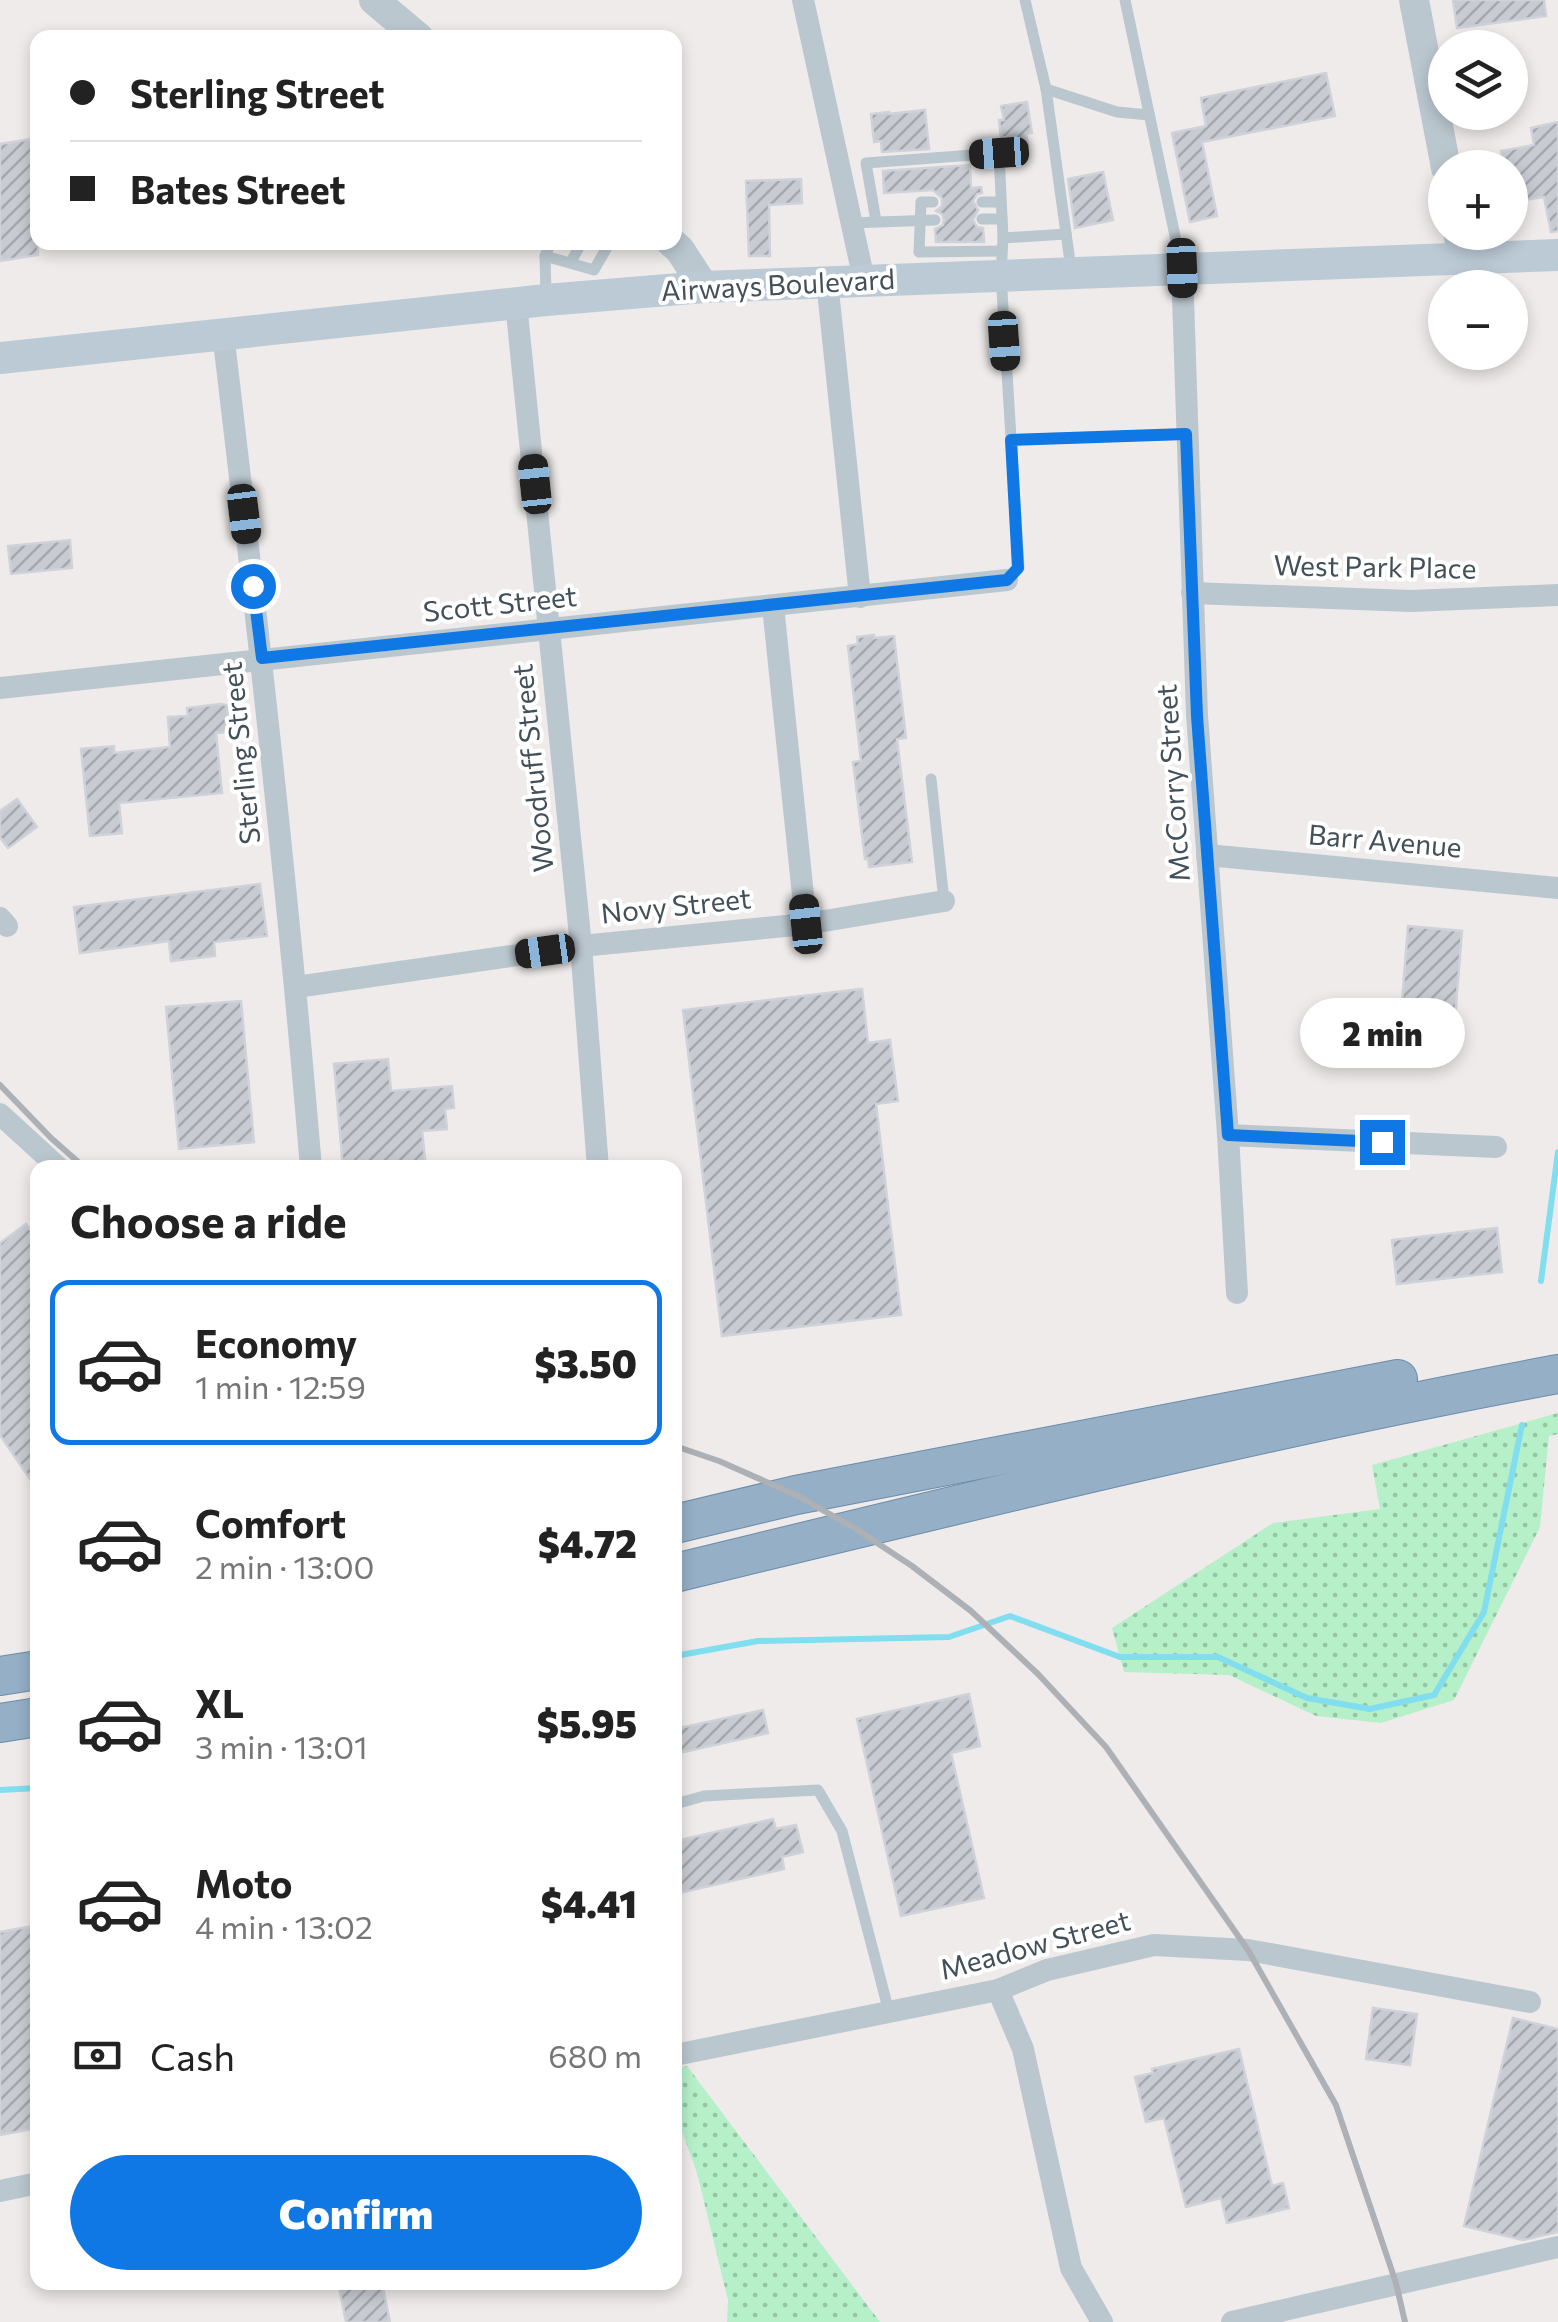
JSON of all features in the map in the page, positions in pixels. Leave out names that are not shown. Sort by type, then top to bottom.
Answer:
[{"type":"highway","points":[[682,1522],[796,1496],[1558,1349]]},
{"type":"highway","points":[[682,1570],[1258,1434],[1558,1374]]},
{"type":"highway","points":[[0,1676],[30,1671]]},
{"type":"highway","points":[[0,1723],[30,1719]]},
{"type":"main road","name":"Airways Boulevard","points":[[0,358],[531,301],[595,283],[704,287],[864,280],[918,265],[1002,255],[1072,273],[1428,249]]},
{"type":"main road","name":"Airways Boulevard","points":[[1504,250],[1558,255]]},
{"type":"street","points":[[803,0],[864,280]]},
{"type":"street","points":[[1414,0],[1443,150]]},
{"type":"street","points":[[381,3],[410,30]]},
{"type":"street","points":[[680,250],[704,287]]},
{"type":"street","name":"McCorry Street","points":[[1182,268],[1197,716],[1237,1293]]},
{"type":"street","points":[[826,280],[860,597]]},
{"type":"street","name":"Woodruff Street","points":[[531,301],[550,630],[597,1160]]},
{"type":"street","name":"Sterling Street","points":[[223,333],[262,658],[310,1160]]},
{"type":"street","name":"Scott Street","points":[[0,688],[1007,580]]},
{"type":"street","name":"West Park Place","points":[[1192,592],[1411,602],[1558,595]]},
{"type":"street","points":[[773,606],[806,924]]},
{"type":"street","name":"Barr Avenue","points":[[1207,856],[1558,888]]},
{"type":"street","name":"Novy Street","points":[[296,987],[581,946],[806,924],[944,901]]},
{"type":"street","points":[[0,1114],[50,1160]]},
{"type":"street","points":[[1228,1135],[1496,1147]]},
{"type":"street","name":"Meadow Street","points":[[682,2054],[998,1990],[1046,1970],[1154,1946],[1248,1950],[1530,2002]]},
{"type":"street","points":[[998,1990],[1023,2048],[1071,2268],[1102,2322]]},
{"type":"street","points":[[0,2190],[30,2184]]},
{"type":"street","points":[[1232,2322],[1558,2246]]},
{"type":"lane","points":[[1024,0],[1046,89],[1072,273]]},
{"type":"lane","points":[[1125,0],[1182,268]]},
{"type":"lane","points":[[1046,89],[1116,112],[1150,115]]},
{"type":"lane","points":[[876,221],[866,164],[999,153],[1018,568],[1007,580]]},
{"type":"lane","points":[[918,265],[921,202],[934,202]]},
{"type":"lane","points":[[982,202],[1001,202]]},
{"type":"lane","points":[[982,219],[1002,219]]},
{"type":"lane","points":[[851,223],[935,220]]},
{"type":"lane","points":[[1002,255],[1066,234]]},
{"type":"lane","points":[[531,301],[548,250]]},
{"type":"lane","points":[[571,262],[577,250]]},
{"type":"lane","points":[[545,256],[571,262],[595,283],[607,250]]},
{"type":"lane","points":[[1011,440],[1186,434]]},
{"type":"lane","points":[[932,779],[944,901]]},
{"type":"lane","points":[[682,1802],[704,1796],[818,1790],[842,1831],[889,2012]]},
{"type":"green space","points":[[1558,1413],[1558,1434],[1549,1436],[1540,1527],[1454,1700],[1381,1723],[1316,1716],[1229,1675],[1124,1672],[1112,1628],[1273,1523],[1380,1509],[1372,1465]]},
{"type":"green space","points":[[687,2066],[880,2322],[727,2322],[728,2300],[697,2173],[682,2131],[682,2067]]},
{"type":"building","points":[[1453,0],[1544,0],[1546,16],[1457,28]]},
{"type":"building","points":[[1326,73],[1335,116],[1202,142],[1217,216],[1190,222],[1172,133],[1206,126],[1201,98]]},
{"type":"building","points":[[1027,102],[1032,133],[1026,134],[1028,145],[1009,148],[1007,137],[1001,138],[1001,106]]},
{"type":"building","points":[[925,110],[929,149],[882,152],[881,141],[874,142],[871,114]]},
{"type":"building","points":[[1558,122],[1558,231],[1551,232],[1544,197],[1528,199],[1528,150],[1506,150],[1534,145],[1531,128]]},
{"type":"building","points":[[30,139],[30,250],[38,250],[38,255],[0,261],[0,144]]},
{"type":"building","points":[[970,165],[971,188],[981,187],[982,193],[973,201],[978,210],[973,220],[983,228],[984,242],[936,242],[935,229],[943,225],[944,219],[936,211],[942,206],[942,198],[933,190],[884,193],[883,171]]},
{"type":"building","points":[[1103,172],[1113,220],[1075,228],[1068,179]]},
{"type":"building","points":[[801,179],[802,203],[769,205],[770,256],[749,256],[746,181]]},
{"type":"building","points":[[70,540],[72,568],[11,574],[8,546]]},
{"type":"building","points":[[894,636],[906,738],[897,739],[912,862],[869,867],[853,762],[861,761],[848,646],[858,644],[857,637]]},
{"type":"building","points":[[227,705],[230,732],[216,733],[222,793],[119,803],[122,833],[90,836],[81,749],[114,746],[114,753],[170,747],[168,717],[188,716],[187,708]]},
{"type":"building","points":[[17,799],[37,827],[8,848],[0,837],[0,811]]},
{"type":"building","points":[[260,884],[267,936],[214,942],[215,956],[171,961],[169,941],[80,953],[74,907]]},
{"type":"building","points":[[1408,926],[1462,931],[1455,1018],[1401,1014]]},
{"type":"building","points":[[862,989],[868,1043],[890,1040],[898,1101],[876,1104],[901,1315],[722,1336],[683,1010]]},
{"type":"building","points":[[241,1001],[254,1142],[179,1149],[166,1007]]},
{"type":"building","points":[[388,1059],[391,1091],[452,1086],[454,1108],[445,1109],[447,1129],[422,1131],[425,1160],[342,1160],[334,1064]]},
{"type":"building","points":[[26,1224],[30,1229],[30,1479],[0,1435],[0,1243]]},
{"type":"building","points":[[1497,1228],[1502,1272],[1397,1284],[1392,1240]]},
{"type":"building","points":[[969,1694],[980,1746],[951,1753],[984,1898],[901,1916],[857,1719]]},
{"type":"building","points":[[763,1710],[768,1733],[682,1752],[682,1727]]},
{"type":"building","points":[[773,1819],[776,1829],[796,1825],[803,1852],[782,1857],[784,1869],[682,1892],[682,1839]]},
{"type":"building","points":[[30,1926],[30,2129],[0,2135],[0,1932]]},
{"type":"building","points":[[1373,2008],[1417,2014],[1410,2065],[1366,2059]]},
{"type":"building","points":[[1513,2018],[1558,2029],[1558,2232],[1523,2240],[1464,2226]]},
{"type":"building","points":[[1239,2049],[1272,2186],[1283,2183],[1289,2208],[1227,2223],[1221,2198],[1186,2207],[1164,2118],[1146,2122],[1135,2077],[1153,2073],[1152,2069]]},
{"type":"building","points":[[340,2290],[384,2290],[390,2322],[346,2322]]},
{"type":"waterway","points":[[1541,1281],[1558,1152]]},
{"type":"waterway","points":[[682,1655],[758,1641],[949,1637],[1010,1616],[1120,1657],[1218,1657],[1307,1698],[1370,1709],[1434,1695],[1484,1612],[1522,1425]]},
{"type":"waterway","points":[[0,1790],[30,1788]]},
{"type":"railway","points":[[0,1085],[76,1160]]},
{"type":"railway","points":[[682,1448],[796,1495],[912,1566],[971,1611],[1038,1674],[1106,1747],[1248,1950],[1336,2105],[1396,2283],[1405,2322]]},
{"type":"route","points":[[253,586],[262,658],[1007,580],[1018,568],[1011,440],[1186,434],[1197,716],[1228,1135],[1382,1142]]}]
